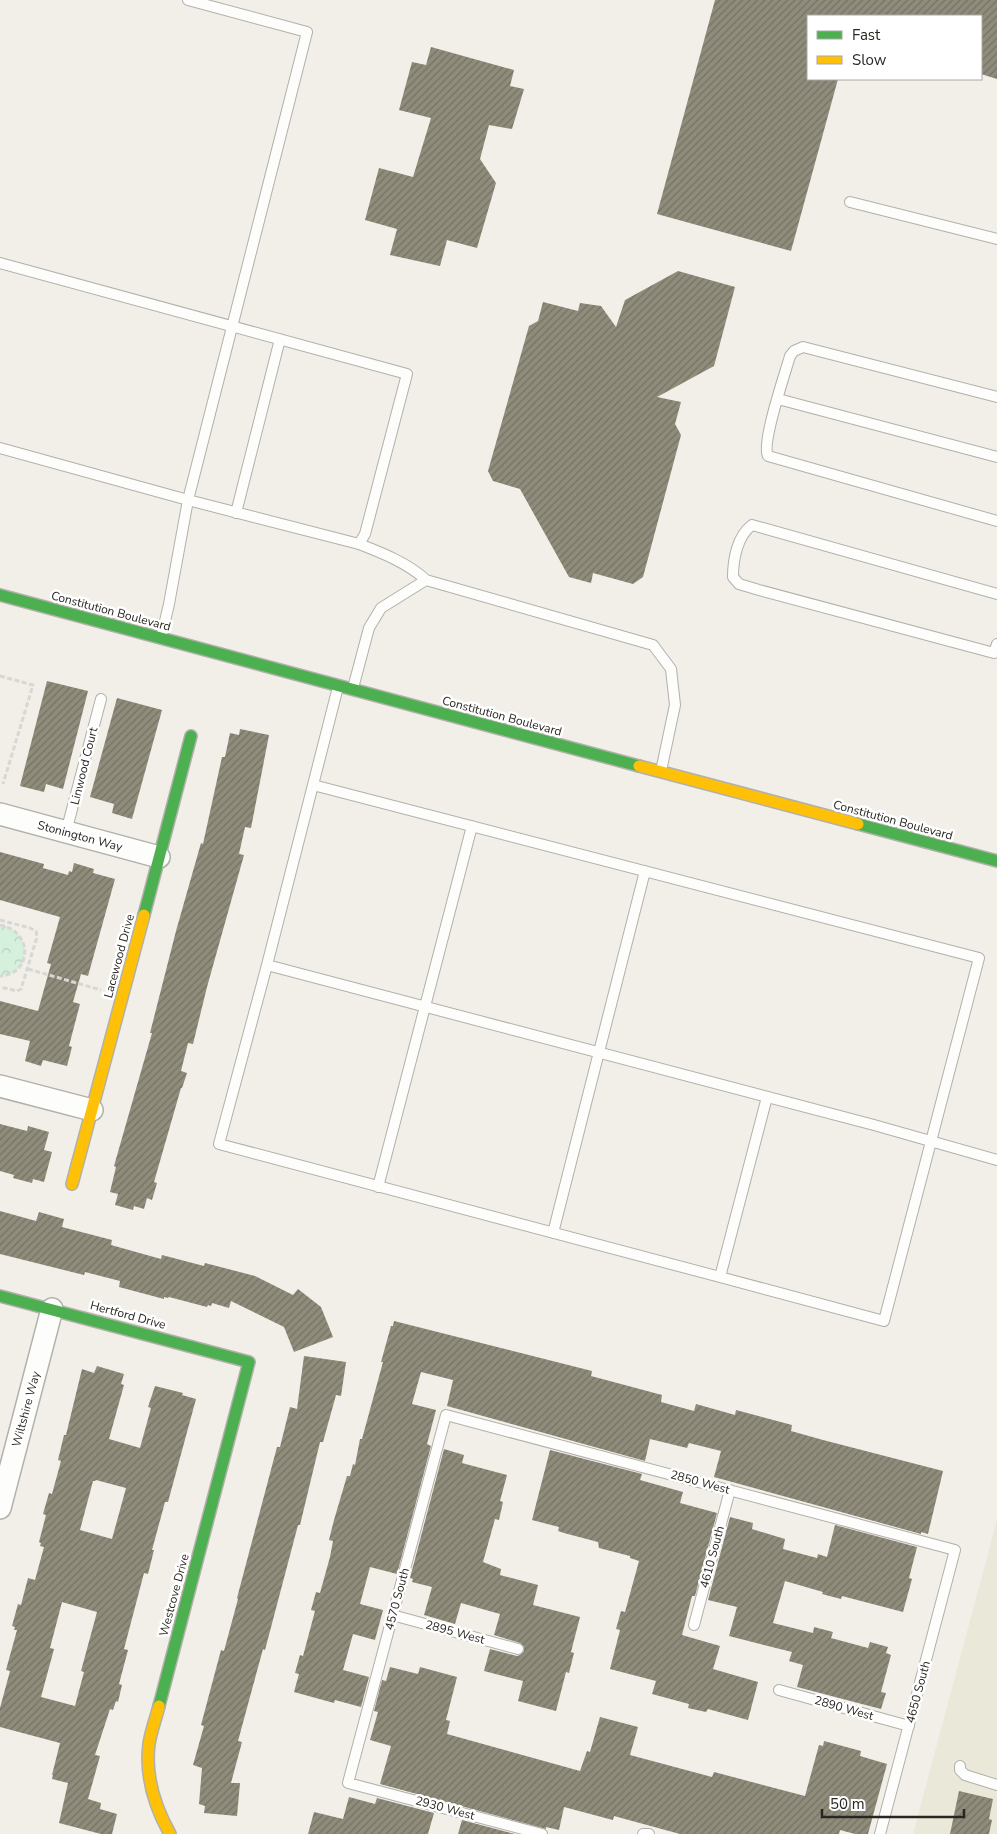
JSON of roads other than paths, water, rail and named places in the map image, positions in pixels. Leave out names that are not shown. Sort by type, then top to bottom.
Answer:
[{"type":"street","name":"Constitution Boulevard","points":[[0,595],[997,862]]},
{"type":"street","name":"Lacewood Drive","points":[[72,1184],[191,736]]},
{"type":"street","name":"Stonington Way","points":[[0,814],[159,857]]},
{"type":"street","points":[[0,1086],[92,1110]]},
{"type":"street","name":"Hertford Drive","points":[[0,1296],[250,1362]]},
{"type":"street","name":"Wiltshire Way","points":[[0,1508],[52,1310]]},
{"type":"street","name":"Westcove Drive","points":[[170,1834],[159,1812],[149,1778],[149,1743],[250,1362]]},
{"type":"lane","points":[[160,639],[169,604],[188,500],[307,32],[188,0]]},
{"type":"lane","points":[[850,202],[997,239]]},
{"type":"lane","points":[[0,263],[407,374],[366,534],[359,544]]},
{"type":"lane","points":[[236,513],[280,338]]},
{"type":"lane","points":[[997,397],[803,347],[794,351],[790,356],[765,451],[768,456],[997,520]]},
{"type":"lane","points":[[778,399],[997,457]]},
{"type":"lane","points":[[0,448],[236,513],[359,544],[416,571],[426,580],[653,645],[671,669],[675,705],[660,772]]},
{"type":"lane","points":[[997,594],[752,525],[746,529],[741,539],[733,564],[733,577],[739,584],[994,653],[997,644]]},
{"type":"lane","points":[[352,690],[369,628],[381,608],[426,580]]},
{"type":"lane","points":[[313,785],[979,958],[884,1321],[220,1144],[338,686]]},
{"type":"lane","name":"Linwood Court","points":[[66,832],[101,699]]},
{"type":"lane","points":[[378,1187],[472,826]]},
{"type":"lane","points":[[553,1233],[645,871]]},
{"type":"lane","points":[[267,966],[767,1097],[997,1160]]},
{"type":"lane","points":[[720,1277],[767,1097]]},
{"type":"lane","name":"2850 West","points":[[446,1415],[955,1550]]},
{"type":"lane","name":"4570 South","points":[[348,1783],[446,1415]]},
{"type":"lane","name":"4610 South","points":[[694,1625],[730,1490]]},
{"type":"lane","name":"4650 South","points":[[880,1834],[955,1550]]},
{"type":"lane","name":"2895 West","points":[[392,1615],[518,1649]]},
{"type":"lane","name":"2890 West","points":[[779,1690],[909,1726]]},
{"type":"lane","points":[[960,1766],[960,1770],[964,1775],[997,1784]]},
{"type":"lane","name":"2930 West","points":[[348,1783],[542,1834]]},
{"type":"lane","points":[[643,1834],[649,1834]]}]
